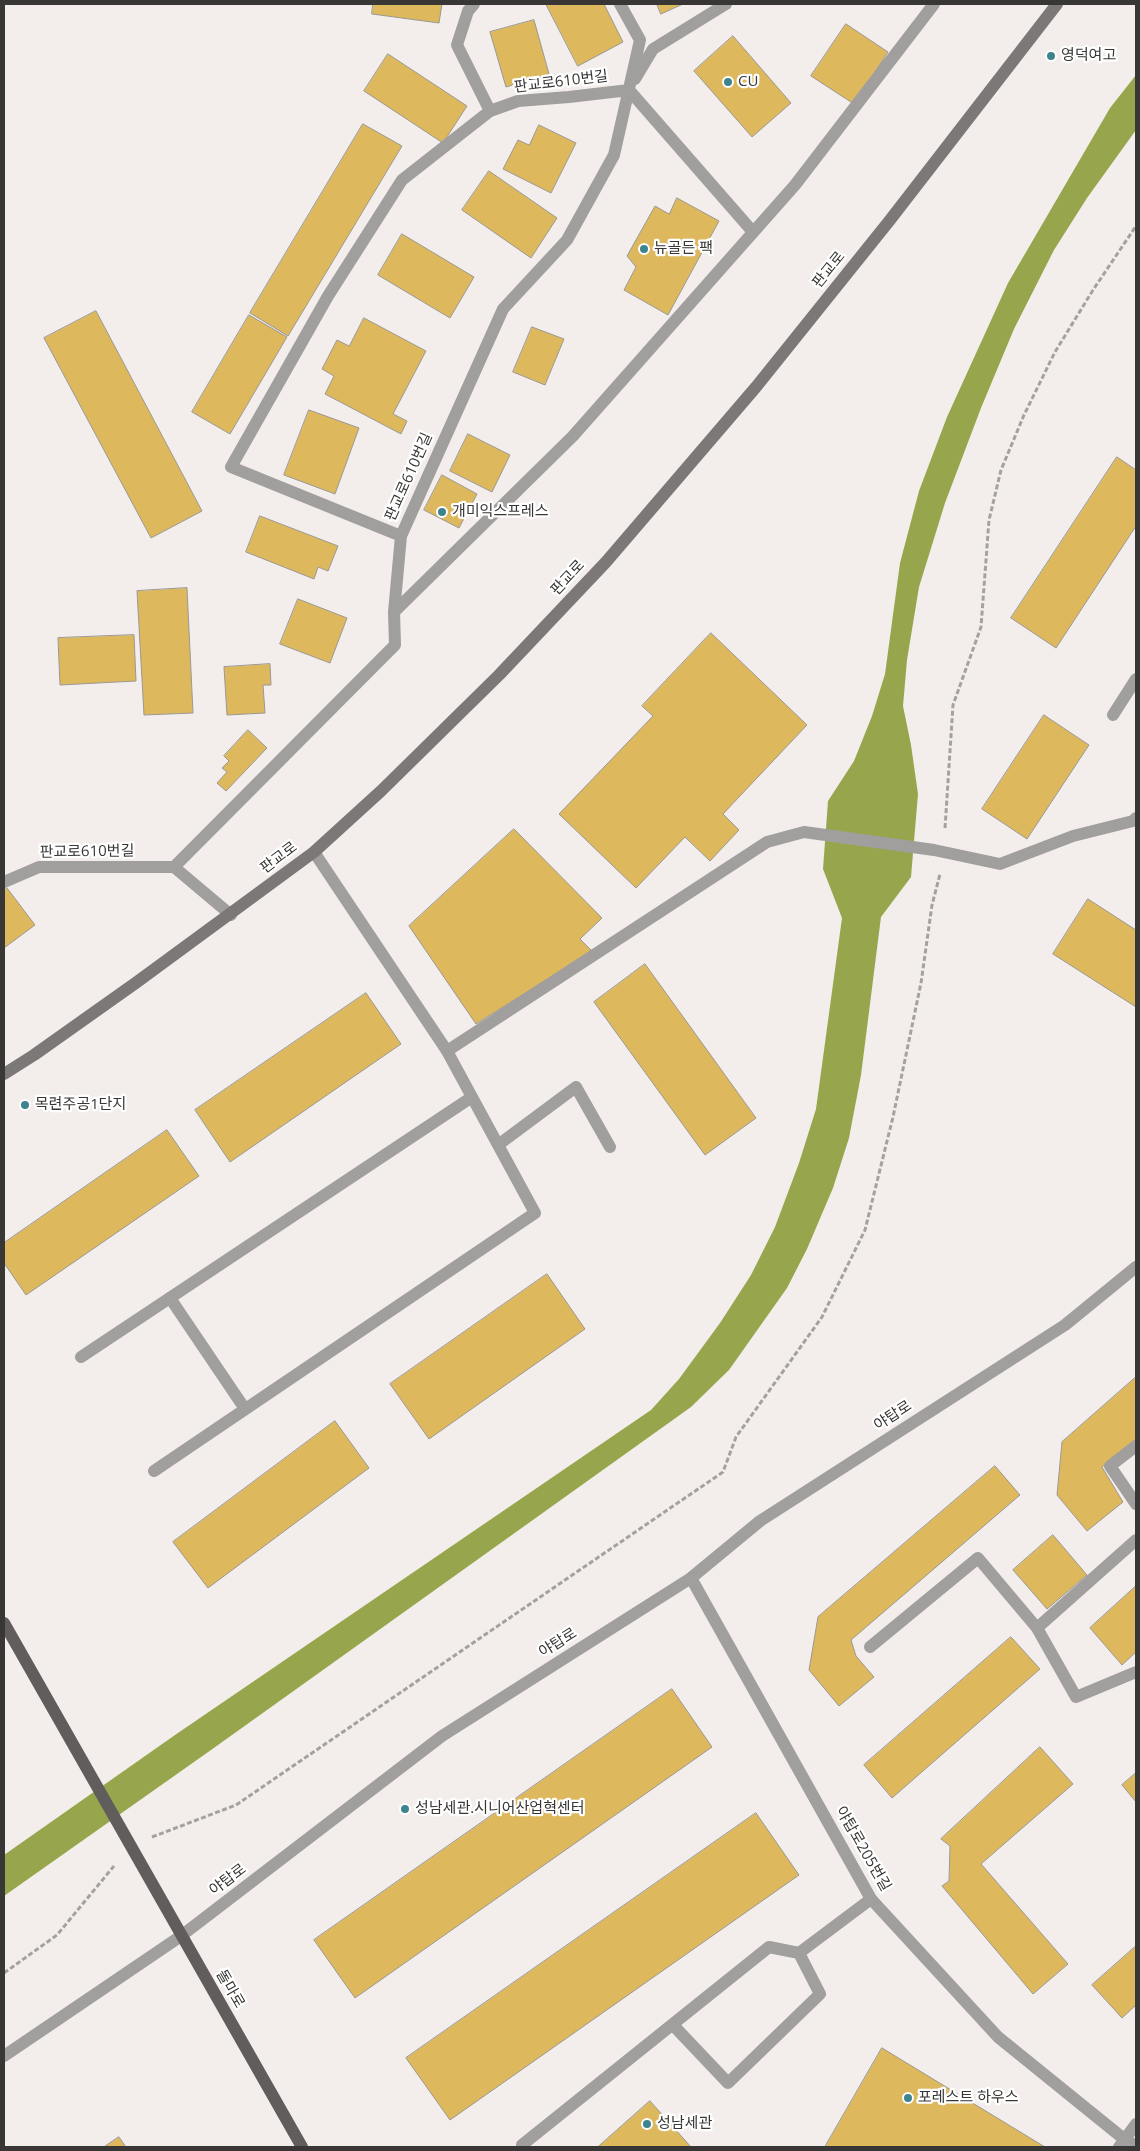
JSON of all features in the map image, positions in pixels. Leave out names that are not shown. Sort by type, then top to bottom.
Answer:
[{"type":"main road","name":"판교로","points":[[4,1074],[34,1055],[314,852],[381,791],[499,675],[606,562],[756,387],[890,220],[1056,4]]},
{"type":"main road","name":"돌마로","points":[[4,1623],[302,2147]]},
{"type":"street","points":[[474,4],[468,11],[457,46],[490,111]]},
{"type":"street","name":"판교로610번길","points":[[4,882],[39,867],[174,867],[395,645],[394,612],[400,536],[503,309],[566,240],[614,155],[640,40],[620,4]]},
{"type":"street","name":"판교로610번길","points":[[629,90],[653,48],[726,4]]},
{"type":"street","points":[[394,612],[573,436],[794,185],[934,4]]},
{"type":"street","points":[[629,90],[753,232]]},
{"type":"street","name":"판교로610번길","points":[[400,536],[231,467],[328,296],[402,180],[490,111],[518,101],[629,90]]},
{"type":"street","points":[[1113,715],[1136,679]]},
{"type":"street","points":[[447,1051],[766,842],[804,832],[934,850],[1000,864],[1073,836],[1133,821],[1136,818]]},
{"type":"street","points":[[154,1471],[536,1214],[447,1051],[314,852]]},
{"type":"street","points":[[174,867],[230,914]]},
{"type":"street","points":[[498,1145],[576,1087],[610,1147]]},
{"type":"street","points":[[81,1358],[472,1097]]},
{"type":"street","name":"야탑로","points":[[4,2056],[181,1936],[442,1736],[691,1578],[760,1521],[1064,1325],[1136,1267]]},
{"type":"street","points":[[170,1298],[246,1409]]},
{"type":"street","points":[[1136,1446],[1110,1466],[1136,1504]]},
{"type":"street","points":[[1038,1628],[1136,1540]]},
{"type":"street","points":[[870,1647],[978,1558],[1038,1628],[1076,1697],[1136,1672]]},
{"type":"street","name":"야탑로205번길","points":[[691,1578],[871,1899],[998,2037],[1121,2143],[1136,2146]]},
{"type":"street","points":[[522,2145],[768,1947],[799,1953],[871,1899]]},
{"type":"street","points":[[673,2025],[728,2083],[820,1994],[799,1953]]},
{"type":"street","points":[[1121,2143],[1136,2124]]},
{"type":"path","points":[[4,1973],[57,1935],[131,1846],[236,1805],[723,1472]]},
{"type":"shaded area","points":[[1136,75],[1136,130],[1087,198],[1054,250],[1014,329],[981,408],[945,503],[919,587],[907,660],[903,706],[918,794],[911,877],[881,917],[861,1075],[849,1138],[833,1188],[807,1249],[787,1288],[729,1370],[691,1407],[4,1896],[4,1855],[175,1735],[651,1410],[679,1379],[720,1323],[751,1275],[775,1227],[799,1163],[816,1109],[842,918],[823,869],[828,801],[854,761],[872,716],[885,674],[900,563],[919,491],[947,417],[1008,283],[1110,108]]},
{"type":"building","points":[[373,4],[442,4],[439,23],[372,14]]},
{"type":"building","points":[[546,4],[604,4],[623,42],[578,66]]},
{"type":"building","points":[[657,4],[683,4],[661,14]]},
{"type":"building","points":[[534,20],[549,74],[506,87],[490,32]]},
{"type":"building","points":[[846,24],[888,52],[854,104],[811,76]]},
{"type":"building","points":[[733,36],[791,103],[752,137],[694,71]]},
{"type":"building","points":[[388,54],[467,106],[443,143],[364,91]]},
{"type":"building","points":[[363,124],[402,146],[288,336],[250,313]]},
{"type":"building","points":[[539,125],[576,143],[551,193],[503,169],[518,140],[529,145]]},
{"type":"building","points":[[489,171],[557,218],[531,258],[462,210]]},
{"type":"building","points":[[677,198],[719,221],[668,315],[624,290],[636,267],[627,256],[655,206],[669,214]]},
{"type":"building","points":[[402,234],[474,277],[450,318],[378,275]]},
{"type":"building","points":[[96,311],[202,511],[151,538],[44,338]]},
{"type":"building","points":[[249,315],[287,337],[230,434],[192,412]]},
{"type":"building","points":[[364,318],[426,351],[393,414],[407,421],[401,434],[325,394],[334,376],[322,369],[337,340],[349,346]]},
{"type":"building","points":[[532,327],[564,339],[545,385],[513,372]]},
{"type":"building","points":[[309,410],[359,428],[335,494],[284,475]]},
{"type":"building","points":[[468,434],[510,455],[492,492],[450,471]]},
{"type":"building","points":[[1117,457],[1136,470],[1136,526],[1056,648],[1011,618]]},
{"type":"building","points":[[442,475],[477,494],[459,528],[424,510]]},
{"type":"building","points":[[260,516],[338,546],[328,571],[318,567],[314,579],[246,552]]},
{"type":"building","points":[[187,588],[193,713],[144,715],[137,591]]},
{"type":"building","points":[[298,599],[347,618],[330,663],[280,644]]},
{"type":"building","points":[[711,633],[807,725],[723,814],[739,830],[710,861],[685,837],[636,888],[559,814],[653,716],[642,706]]},
{"type":"building","points":[[134,635],[136,681],[60,685],[58,638]]},
{"type":"building","points":[[270,664],[271,685],[263,685],[265,713],[227,715],[224,667]]},
{"type":"building","points":[[1044,715],[1089,745],[1027,839],[982,809]]},
{"type":"building","points":[[248,730],[267,748],[226,791],[217,783],[227,772],[222,768],[229,761],[224,756]]},
{"type":"building","points":[[514,829],[602,918],[580,939],[592,951],[476,1024],[409,926]]},
{"type":"building","points":[[7,888],[35,925],[4,948],[4,891]]},
{"type":"building","points":[[1088,899],[1136,930],[1136,1007],[1053,954]]},
{"type":"building","points":[[645,964],[756,1118],[705,1155],[594,1002]]},
{"type":"building","points":[[366,993],[401,1044],[230,1162],[195,1110]]},
{"type":"building","points":[[167,1130],[199,1176],[26,1295],[4,1263],[4,1243]]},
{"type":"building","points":[[547,1274],[585,1329],[429,1439],[390,1384]]},
{"type":"building","points":[[1136,1377],[1136,1439],[1102,1467],[1123,1502],[1087,1531],[1057,1495],[1062,1442]]},
{"type":"building","points":[[335,1421],[369,1468],[208,1588],[173,1542]]},
{"type":"building","points":[[995,1466],[1020,1495],[851,1640],[856,1656],[874,1677],[839,1706],[809,1670],[818,1617]]},
{"type":"building","points":[[1053,1535],[1087,1575],[1047,1609],[1013,1570]]},
{"type":"building","points":[[1136,1586],[1136,1652],[1122,1665],[1090,1628]]},
{"type":"building","points":[[1011,1637],[1040,1669],[892,1798],[864,1765]]},
{"type":"building","points":[[672,1689],[712,1747],[355,1998],[314,1940]]},
{"type":"building","points":[[1040,1747],[1073,1784],[981,1864],[1068,1964],[1033,1994],[942,1886],[949,1881],[950,1846],[941,1839]]},
{"type":"building","points":[[1136,1773],[1136,1802],[1122,1785]]},
{"type":"building","points":[[756,1813],[799,1875],[450,2120],[406,2058]]},
{"type":"building","points":[[1136,1946],[1136,2005],[1122,2018],[1092,1985]]},
{"type":"building","name":"포레스트 하우스","points":[[882,2048],[1045,2147],[825,2147]]},
{"type":"building","name":"성남세관","points":[[650,2101],[691,2147],[598,2147]]},
{"type":"building","points":[[119,2137],[126,2147],[104,2147]]},
{"type":"place","name":"영덕여고","points":[[1051,56]]},
{"type":"place","name":"CU","points":[[728,82]]},
{"type":"place","name":"뉴골든 팩","points":[[644,249]]},
{"type":"place","name":"개미익스프레스","points":[[442,512]]},
{"type":"place","name":"목련주공1단지","points":[[25,1105]]},
{"type":"place","name":"성남세관.시니어산업혁센터","points":[[405,1809]]},
{"type":"place","name":"포레스트 하우스","points":[[908,2098]]},
{"type":"place","name":"성남세관","points":[[647,2124]]}]
